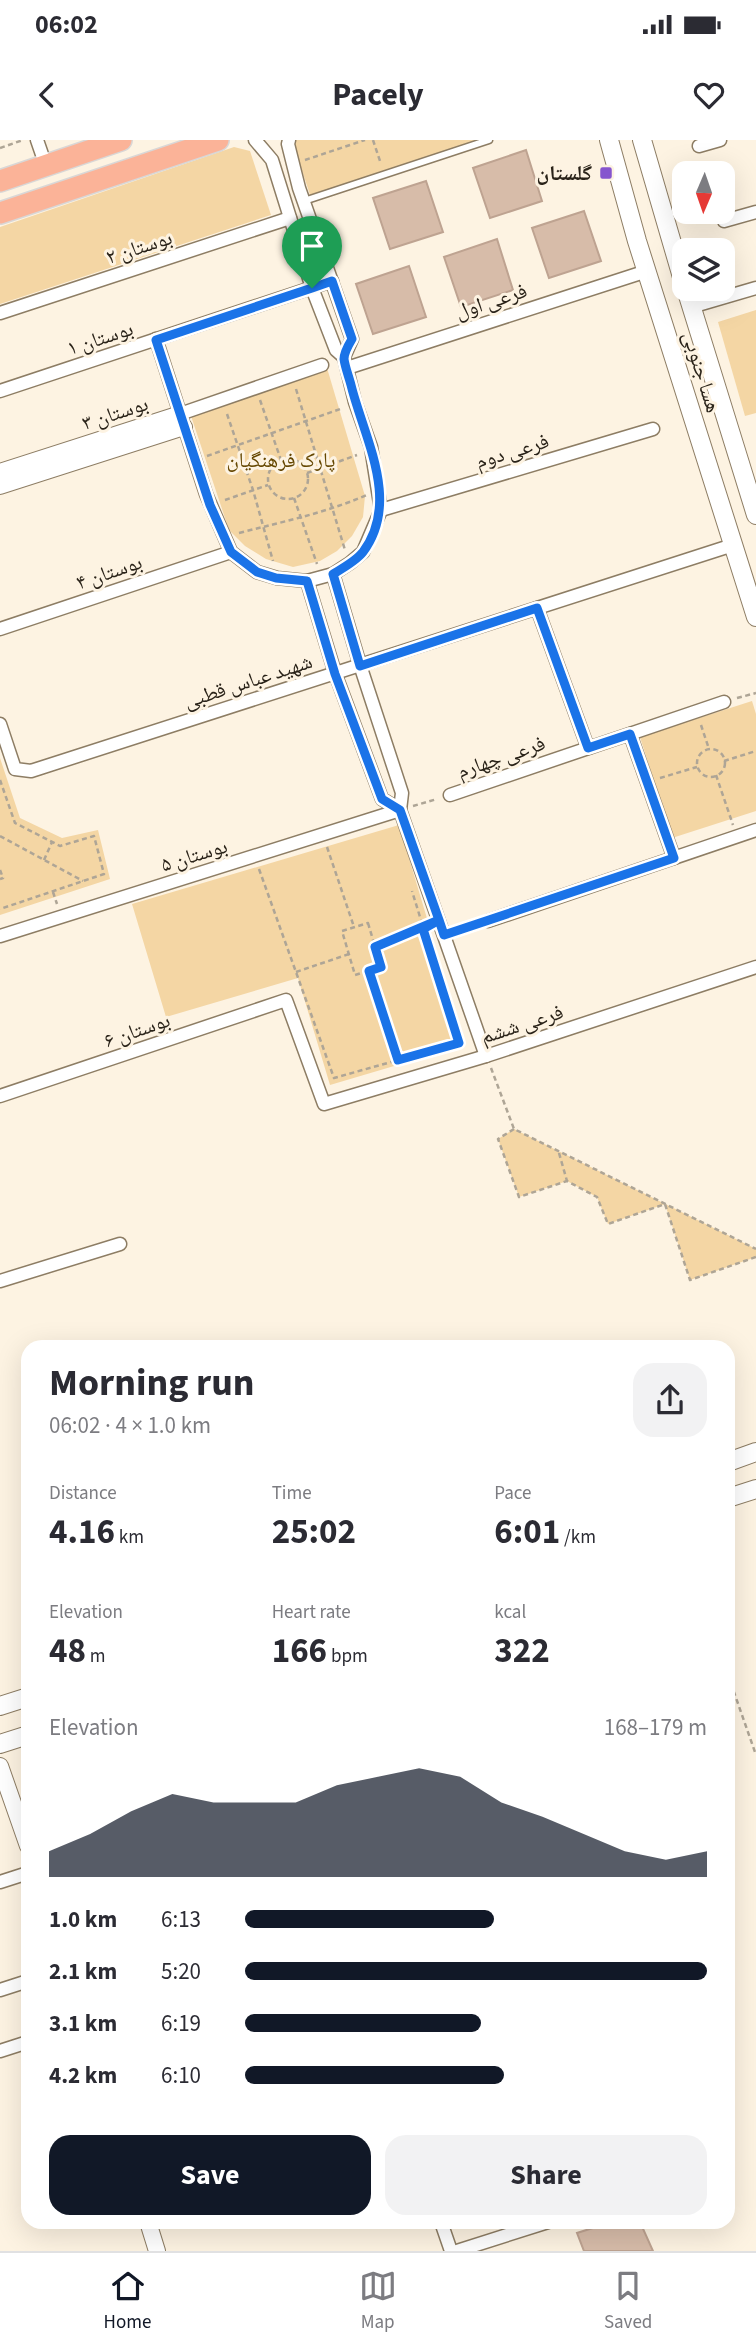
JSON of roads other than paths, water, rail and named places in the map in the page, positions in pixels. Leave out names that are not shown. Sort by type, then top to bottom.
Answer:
[{"type":"main road","points":[[0,181],[121,140]]},
{"type":"main road","points":[[0,213],[218,140]]},
{"type":"main road","name":"هسا جنوبی","points":[[608,140],[756,617]]},
{"type":"main road","name":"هسا جنوبی","points":[[642,140],[672,242]]},
{"type":"main road","name":"هسا جنوبی","points":[[689,301],[756,515]]},
{"type":"main road","points":[[735,1460],[756,1452]]},
{"type":"main road","points":[[735,1496],[756,1489]]},
{"type":"main road","points":[[0,1706],[21,1699]]},
{"type":"main road","points":[[0,1744],[21,1737]]},
{"type":"street","points":[[37,140],[46,166]]},
{"type":"street","points":[[156,340],[210,505],[231,552],[257,572],[276,578],[307,581],[333,574],[363,552],[381,510],[371,447],[345,362],[335,350],[312,288],[272,160],[255,140]]},
{"type":"street","points":[[289,140],[304,201],[352,339],[345,362]]},
{"type":"street","points":[[699,146],[720,140]]},
{"type":"street","points":[[735,218],[756,212]]},
{"type":"street","name":"بوستان ۲","points":[[0,313],[290,218]]},
{"type":"street","name":"فرعی اول","points":[[345,362],[647,271]]},
{"type":"street","name":"بوستان ۱","points":[[0,391],[332,281]]},
{"type":"street","points":[[691,307],[756,288]]},
{"type":"street","name":"بوستان ۳","points":[[0,486],[182,421],[322,365]]},
{"type":"street","name":"بوستان ۳","points":[[0,472],[182,421]]},
{"type":"street","name":"فرعی دوم","points":[[381,510],[653,429]]},
{"type":"street","name":"شهید عباس قطبی","points":[[0,724],[15,769],[31,771],[733,545]]},
{"type":"street","name":"بوستان ۴","points":[[0,629],[231,552]]},
{"type":"street","points":[[333,574],[402,793],[400,810],[486,1056]]},
{"type":"street","points":[[307,581],[335,674],[382,799],[400,810]]},
{"type":"street","points":[[537,608],[588,748]]},
{"type":"street","name":"فرعی چهارم","points":[[450,795],[724,702]]},
{"type":"street","points":[[630,734],[674,858]]},
{"type":"street","name":"بوستان ۵","points":[[0,936],[400,810]]},
{"type":"street","points":[[488,921],[756,830]]},
{"type":"street","name":"فرعی ششم","points":[[286,1000],[324,1104],[486,1056],[756,967]]},
{"type":"street","name":"بوستان ۶","points":[[0,1096],[286,1000]]},
{"type":"street","points":[[0,1281],[120,1244]]},
{"type":"street","points":[[0,1766],[21,1826]]},
{"type":"street","points":[[0,1882],[21,1875]]},
{"type":"street","points":[[0,1990],[21,1983]]},
{"type":"street","points":[[0,2051],[21,2044]]},
{"type":"street","points":[[150,2229],[157,2251]]},
{"type":"street","points":[[443,2229],[451,2251]]},
{"type":"street","points":[[457,2251],[526,2229]]},
{"type":"lane","points":[[304,201],[489,140]]},
{"type":"place","name":"گلستان","points":[[606,173]]},
{"type":"park label","name":"پارک فرهنگیان","points":[[281,460]]}]
